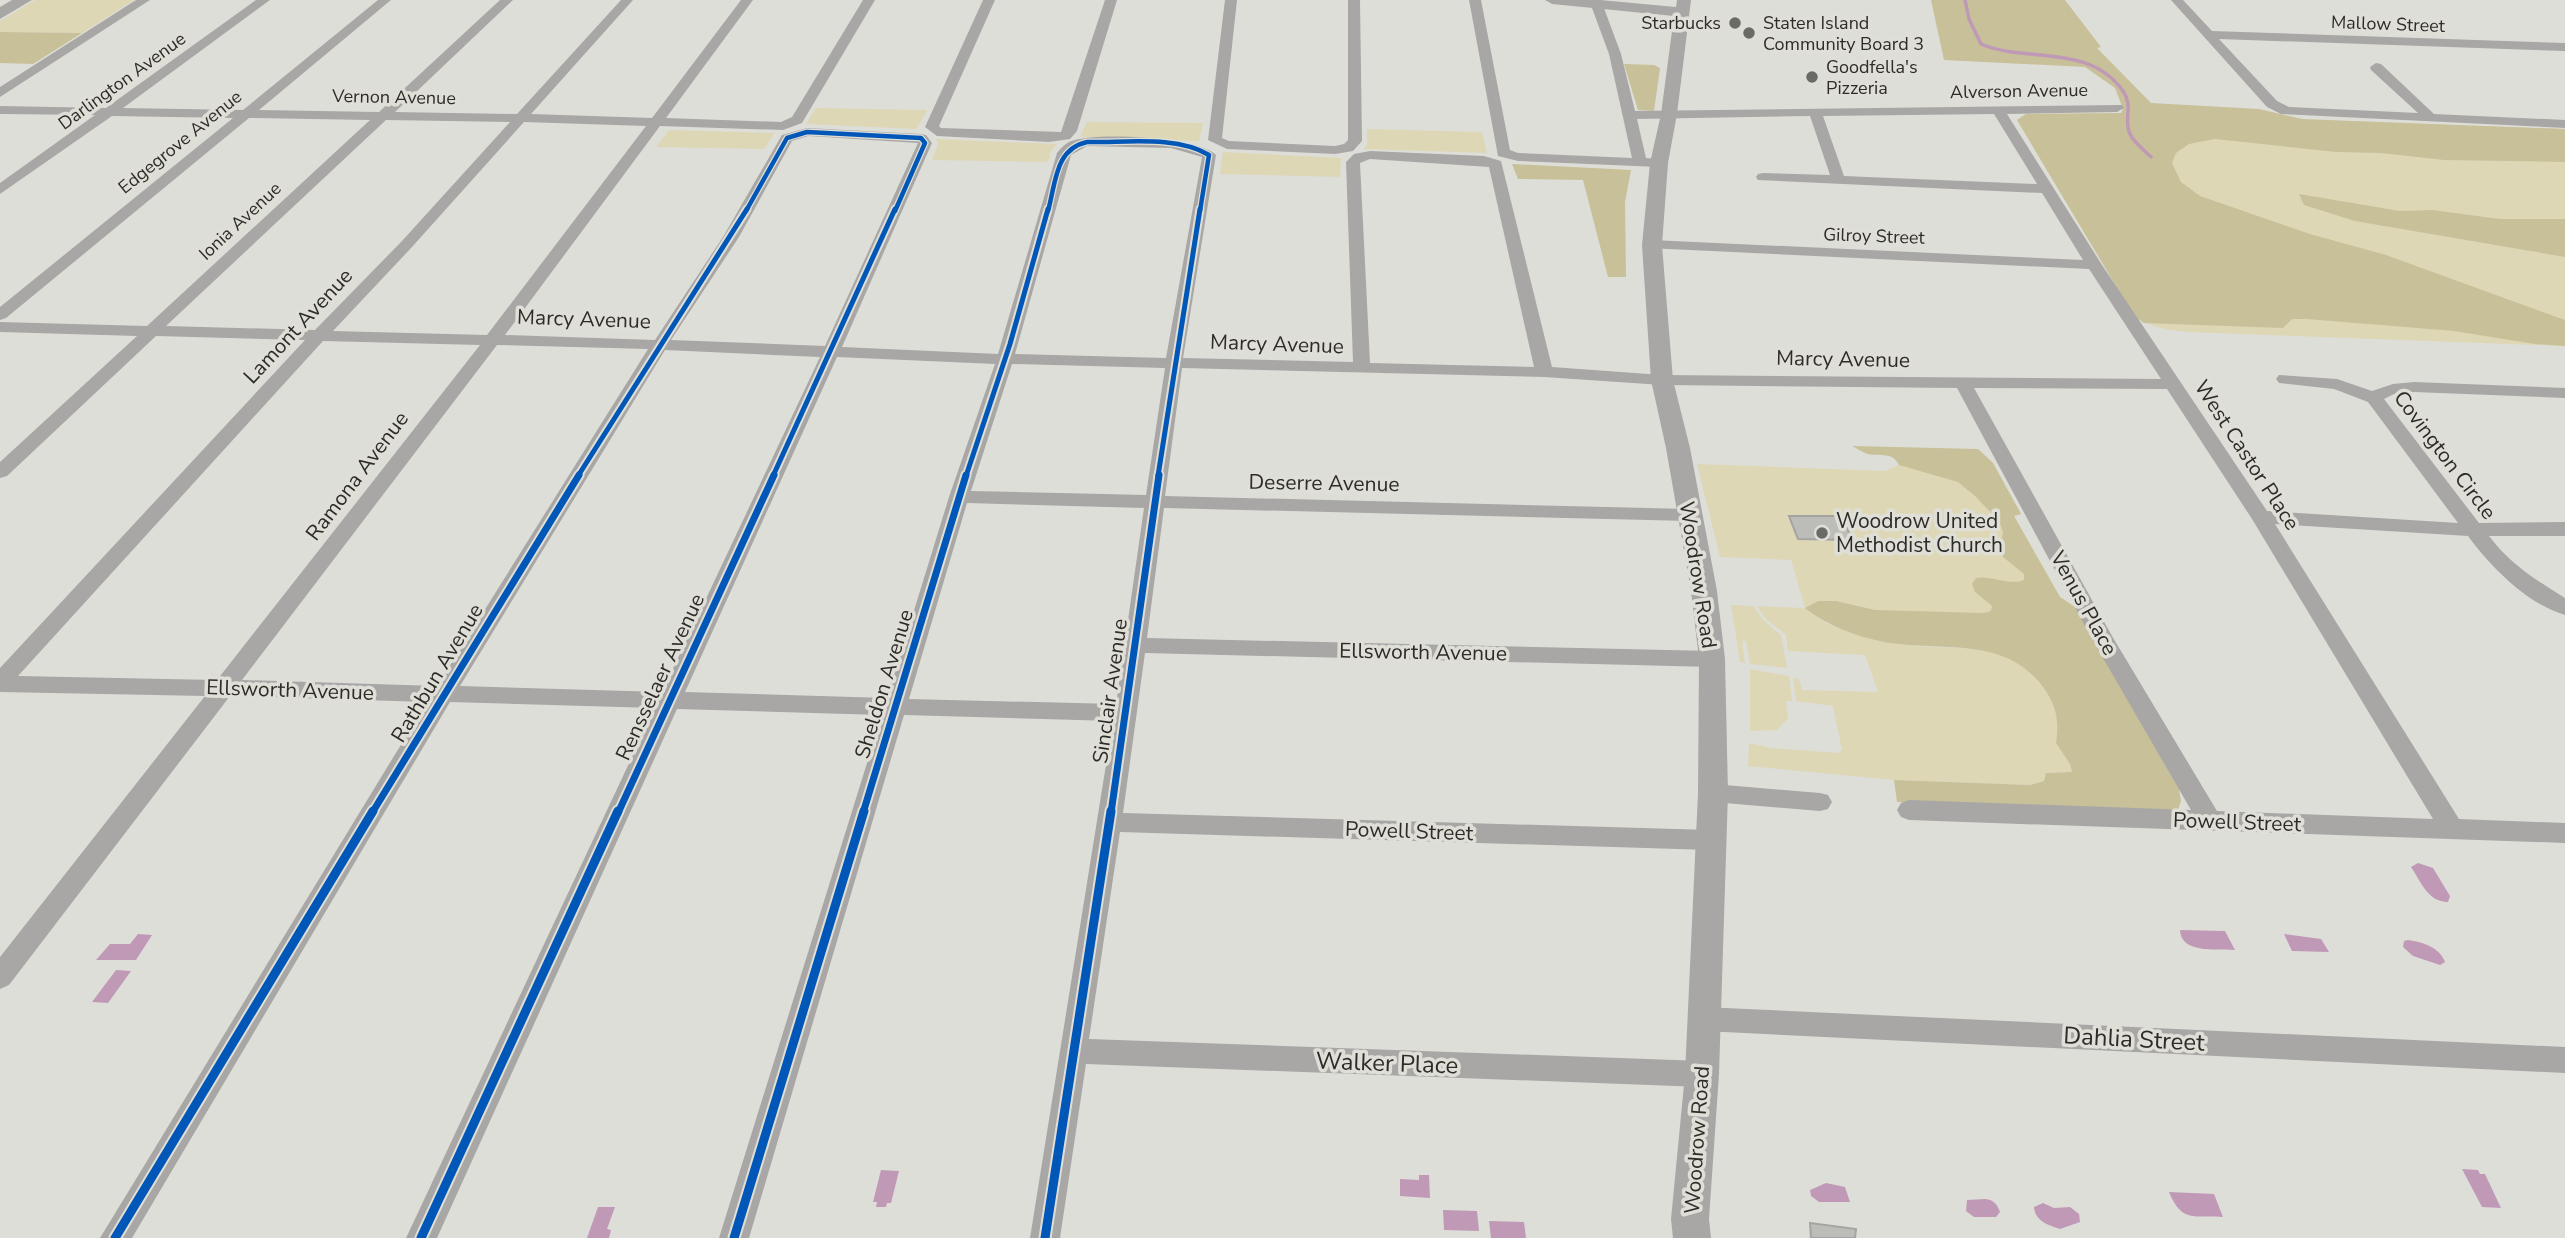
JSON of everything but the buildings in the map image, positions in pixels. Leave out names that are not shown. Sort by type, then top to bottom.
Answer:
[{"type":"main road","points":[[0,14],[24,0]]},
{"type":"street","points":[[0,93],[144,0]]},
{"type":"street","name":"Darlington Avenue","points":[[0,190],[264,0]]},
{"type":"street","name":"Edgegrove Avenue","points":[[0,314],[385,0]]},
{"type":"street","name":"Ionia Avenue","points":[[0,472],[507,0]]},
{"type":"street","name":"Lamont Avenue","points":[[0,683],[407,244],[627,0]]},
{"type":"street","name":"Ramona Avenue","points":[[0,977],[548,268],[747,0]]},
{"type":"street","name":"Rathbun Avenue","points":[[115,1238],[443,695],[660,344],[731,237],[869,0]]},
{"type":"street","points":[[989,0],[932,127],[937,132],[1087,142],[1335,150],[1370,155],[1650,163],[1630,115],[1615,54],[1596,2]]},
{"type":"street","name":"Sheldon Avenue","points":[[734,1238],[959,497],[1005,359],[1064,153],[1070,141],[1070,131],[1111,0]]},
{"type":"street","name":"Sinclair Avenue","points":[[1045,1238],[1126,713],[1174,363],[1211,146],[1231,0]]},
{"type":"street","points":[[1354,0],[1353,162],[1362,369]]},
{"type":"street","points":[[1475,0],[1501,151],[1498,166],[1544,372]]},
{"type":"street","points":[[1552,0],[1683,6]]},
{"type":"street","points":[[2177,0],[2272,104],[2286,111],[2565,124]]},
{"type":"street","name":"Woodrow Road","points":[[1683,6],[1669,114],[1650,163],[1652,246],[1662,380],[1678,448],[1704,591],[1712,659],[1713,793],[1702,1074],[1690,1219],[1692,1238]]},
{"type":"street","name":"Mallow Street","points":[[2209,35],[2565,47]]},
{"type":"street","points":[[2376,67],[2432,119]]},
{"type":"street","name":"Alverson Avenue","points":[[1630,115],[2117,108]]},
{"type":"street","name":"Vernon Avenue","points":[[0,110],[519,118],[914,136]]},
{"type":"street","name":"West Castor Place","points":[[1999,111],[2094,265],[2175,384],[2260,517],[2451,828]]},
{"type":"street","points":[[1815,112],[1839,181]]},
{"type":"street","name":"Rensselaer Avenue","points":[[421,1238],[831,352],[924,144],[921,138],[914,136]]},
{"type":"street","points":[[1763,177],[2048,188]]},
{"type":"street","name":"Gilroy Street","points":[[1652,246],[2094,265]]},
{"type":"street","name":"Marcy Avenue","points":[[0,327],[660,344],[1005,359],[1544,372],[1662,380],[2175,384]]},
{"type":"street","points":[[2285,379],[2337,384],[2374,398]]},
{"type":"street","name":"Venus Place","points":[[1963,383],[2103,639],[2210,821]]},
{"type":"street","name":"Covington Circle","points":[[2565,393],[2414,387],[2382,391],[2374,398],[2472,530],[2518,579],[2565,608]]},
{"type":"street","name":"Deserre Avenue","points":[[959,497],[1689,514]]},
{"type":"street","points":[[2260,517],[2472,530],[2565,528]]},
{"type":"street","name":"Ellsworth Avenue","points":[[1134,645],[1712,659]]},
{"type":"street","name":"Ellsworth Avenue","points":[[0,683],[1126,713]]},
{"type":"street","points":[[1713,793],[1820,802]]},
{"type":"street","name":"Powell Street","points":[[1909,810],[2565,833]]},
{"type":"street","name":"Powell Street","points":[[1108,822],[1710,840]]},
{"type":"street","name":"Dahlia Street","points":[[1703,1019],[2565,1060]]},
{"type":"street","name":"Walker Place","points":[[1073,1051],[1702,1074]]},
{"type":"shaded area","points":[[35,0],[134,0],[82,33],[0,32],[0,21]]},
{"type":"shaded area","points":[[1931,0],[2065,0],[2101,47],[2097,48],[2151,103],[2259,109],[2302,119],[2565,129],[2565,162],[2444,160],[2215,139],[2189,144],[2176,153],[2172,163],[2181,182],[2200,196],[2310,234],[2386,255],[2565,320],[2565,346],[2454,331],[2307,319],[2292,319],[2283,328],[2144,323],[2134,316],[2017,120],[2026,114],[2121,113],[2123,109],[2115,88],[2085,67],[1944,60]]},
{"type":"shaded area","points":[[0,32],[82,33],[33,64],[0,63]]},
{"type":"shaded area","points":[[1624,64],[1654,65],[1660,68],[1654,111],[1638,110]]},
{"type":"shaded area","points":[[816,108],[927,111],[916,129],[806,124]]},
{"type":"shaded area","points":[[2122,113],[2565,129],[2565,346],[2188,332],[2159,328],[2140,320],[2134,316],[2017,120],[2026,114]]},
{"type":"shaded area","points":[[1087,122],[1203,123],[1199,141],[1080,137]]},
{"type":"shaded area","points":[[1367,129],[1482,132],[1487,153],[1364,149],[1367,145]]},
{"type":"shaded area","points":[[669,130],[775,132],[764,149],[656,147]]},
{"type":"shaded area","points":[[936,139],[1057,144],[1051,151],[1048,162],[932,160],[938,144]]},
{"type":"shaded area","points":[[1223,152],[1341,158],[1340,177],[1220,174]]},
{"type":"shaded area","points":[[1512,164],[1631,170],[1625,202],[1626,277],[1608,277],[1583,180],[1518,179]]},
{"type":"shaded area","points":[[2299,194],[2400,211],[2432,210],[2500,219],[2565,219],[2565,257],[2355,221],[2304,205]]},
{"type":"shaded area","points":[[1852,446],[1978,449],[1993,463],[2021,514],[2014,516],[2060,597],[2075,607],[2179,789],[2181,801],[2178,810],[2166,813],[1897,802],[1894,780],[2030,785],[2044,781],[2046,773],[2072,772],[2070,764],[2056,743],[2056,714],[2048,694],[2028,671],[2010,659],[1970,649],[1873,640],[1832,625],[1805,608],[1818,601],[1836,601],[1875,610],[1984,613],[1991,611],[1992,606],[1975,592],[1972,584],[1976,578],[2013,582],[2024,580],[2024,574],[2003,557],[2000,549],[2003,532],[1999,521],[1958,482],[1899,465],[1890,456],[1868,454]]},
{"type":"shaded area","points":[[1978,449],[1993,463],[2021,514],[2014,516],[2060,597],[2075,607],[2082,621],[1824,622],[1886,642],[1982,650],[2015,661],[2030,672],[2052,701],[2057,721],[2056,743],[2070,764],[2072,772],[2046,773],[2044,781],[2030,785],[1894,780],[1748,766],[1749,743],[1771,748],[1838,753],[1842,750],[1833,706],[1796,701],[1793,679],[1799,678],[1802,690],[1878,692],[1865,655],[1788,651],[1786,635],[1765,618],[1757,606],[1805,608],[1791,560],[1720,557],[1697,464],[1885,471],[1899,465],[1895,458]]},
{"type":"shaded area","points":[[1731,605],[1753,606],[1763,620],[1781,635],[1787,668],[1750,664],[1746,641],[1742,641],[1745,663],[1740,662]]},
{"type":"shaded area","points":[[1750,669],[1789,676],[1792,701],[1786,701],[1788,718],[1777,730],[1750,731]]},
{"type":"shaded area","points":[[2418,863],[2433,868],[2450,896],[2448,902],[2435,899],[2426,890],[2411,867]]},
{"type":"shaded area","points":[[2180,930],[2225,931],[2235,950],[2192,946],[2186,943]]},
{"type":"shaded area","points":[[138,934],[152,935],[136,960],[96,960],[110,944],[130,944]]},
{"type":"shaded area","points":[[2284,934],[2321,939],[2329,952],[2292,951]]},
{"type":"shaded area","points":[[2404,941],[2430,946],[2445,962],[2440,965],[2413,956],[2403,947]]},
{"type":"shaded area","points":[[116,970],[131,971],[108,1003],[92,1002]]},
{"type":"shaded area","points":[[2462,1169],[2478,1170],[2480,1174],[2485,1174],[2501,1208],[2482,1207]]},
{"type":"shaded area","points":[[881,1170],[899,1171],[891,1203],[887,1203],[886,1207],[876,1207],[877,1202],[873,1202]]},
{"type":"shaded area","points":[[1419,1175],[1429,1175],[1430,1198],[1400,1196],[1400,1179],[1419,1180]]},
{"type":"shaded area","points":[[1826,1183],[1845,1187],[1850,1202],[1819,1202],[1811,1196],[1810,1190]]},
{"type":"shaded area","points":[[2169,1192],[2214,1194],[2223,1217],[2184,1213]]},
{"type":"shaded area","points":[[1967,1200],[1993,1201],[1998,1207],[2000,1212],[1996,1217],[1974,1217],[1966,1211]]},
{"type":"shaded area","points":[[2043,1203],[2054,1208],[2070,1207],[2079,1214],[2080,1222],[2060,1229],[2047,1224],[2037,1216],[2034,1207]]},
{"type":"shaded area","points":[[598,1207],[615,1207],[607,1229],[611,1230],[609,1238],[587,1238]]},
{"type":"shaded area","points":[[1443,1210],[1477,1211],[1479,1231],[1444,1230]]},
{"type":"shaded area","points":[[1489,1221],[1524,1222],[1526,1238],[1491,1238]]},
{"type":"waterway","points":[[1965,0],[1969,19],[1981,44],[1999,50],[2075,60],[2093,66],[2109,76],[2126,96],[2131,136],[2151,157]]},
{"type":"cycle path","points":[[115,1238],[443,695],[660,344],[731,237],[787,138],[807,132],[921,138],[925,143],[836,341],[421,1238]]},
{"type":"cycle path","points":[[734,1238],[959,497],[1010,344],[1064,153],[1074,145],[1087,142],[1188,146],[1209,155],[1174,363],[1126,713],[1045,1238]]},
{"type":"place","name":"Starbucks","points":[[1735,23]]},
{"type":"place","name":"Staten Island Community Board 3","points":[[1749,33]]},
{"type":"place","name":"Goodfella's Pizzeria","points":[[1812,77]]},
{"type":"place","name":"Woodrow United Methodist Church","points":[[1822,533]]}]
